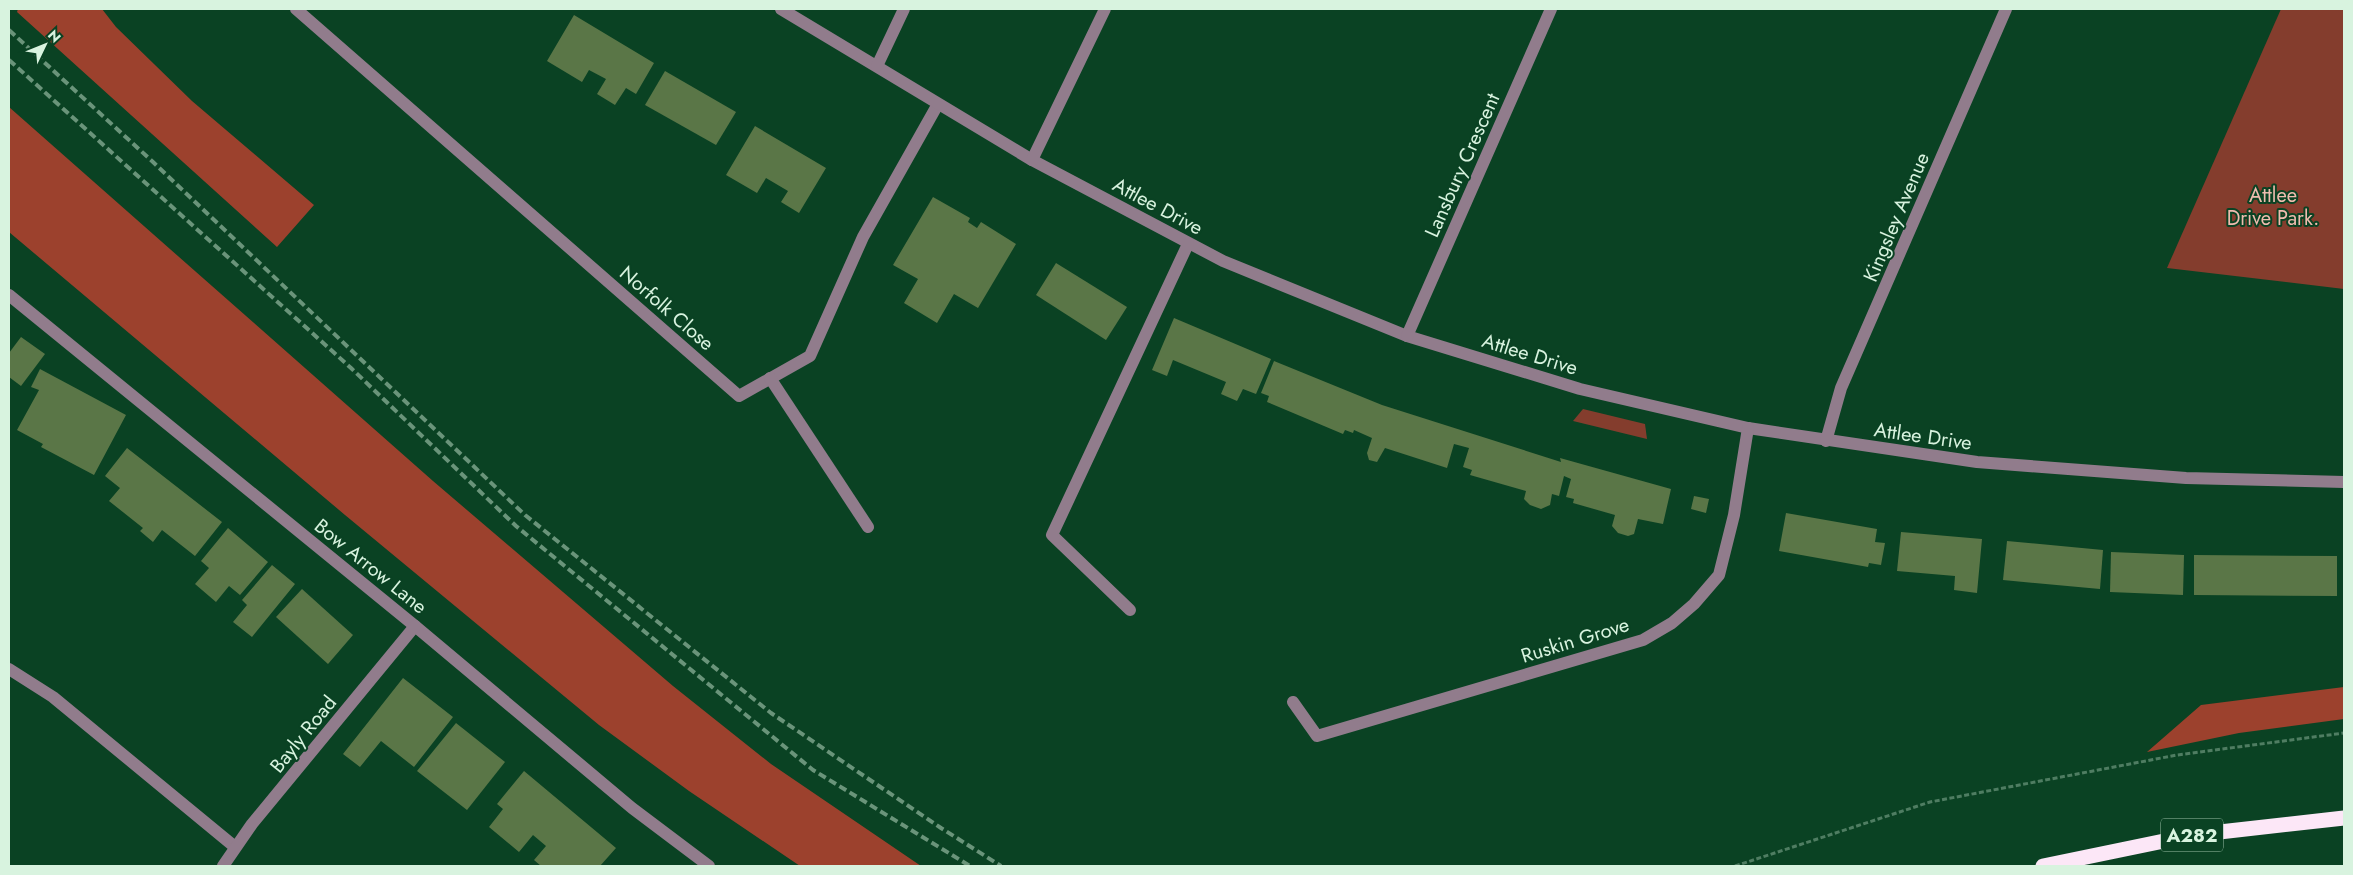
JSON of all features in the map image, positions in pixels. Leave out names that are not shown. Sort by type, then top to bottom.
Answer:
[{"type":"highway","name":"A282","points":[[2043,866],[2193,834],[2344,818]]},
{"type":"street","name":"Norfolk Close","points":[[296,9],[739,396],[810,356],[864,237],[938,104]]},
{"type":"street","name":"Attlee Drive","points":[[781,9],[1032,160],[1223,261],[1407,336],[1580,389],[1748,428],[1977,462],[2186,478],[2344,482]]},
{"type":"street","points":[[877,66],[904,9]]},
{"type":"street","points":[[1032,160],[1104,9]]},
{"type":"street","name":"Lansbury Crescent","points":[[1407,336],[1551,9]]},
{"type":"street","name":"Kingsley Avenue","points":[[1826,441],[1841,388],[2006,9]]},
{"type":"street","points":[[1130,610],[1052,535],[1188,244]]},
{"type":"street","name":"Bow Arrow Lane","points":[[9,295],[415,626],[632,808],[709,866]]},
{"type":"street","points":[[770,378],[868,527]]},
{"type":"street","name":"Ruskin Grove","points":[[1293,702],[1317,736],[1642,640],[1672,623],[1694,604],[1719,575],[1734,515],[1748,428]]},
{"type":"street","name":"Bayly Road","points":[[223,866],[235,847],[415,626]]},
{"type":"street","points":[[9,669],[53,697],[235,847]]},
{"type":"path","points":[[1736,866],[1930,802],[2176,755],[2344,734]]},
{"type":"green space","name":"Attlee Drive Park.","points":[[2281,9],[2344,9],[2344,289],[2167,268]]},
{"type":"green space","points":[[1583,409],[1645,424],[1647,439],[1573,421]]},
{"type":"shaded area","points":[[18,9],[102,9],[116,27],[192,101],[314,205],[277,247],[17,12]]},
{"type":"shaded area","points":[[9,107],[433,481],[673,686],[771,764],[921,866],[800,866],[689,791],[599,725],[345,515],[9,232]]},
{"type":"shaded area","points":[[2344,687],[2344,719],[2239,733],[2147,752],[2201,705]]},
{"type":"building","points":[[574,15],[654,63],[636,94],[626,88],[615,105],[597,94],[606,79],[589,70],[582,82],[547,61]]},
{"type":"building","points":[[665,71],[736,112],[716,145],[645,105]]},
{"type":"building","points":[[755,126],[826,168],[799,213],[781,202],[788,191],[766,178],[757,193],[726,175]]},
{"type":"building","points":[[933,197],[970,218],[968,222],[977,228],[981,222],[1016,244],[978,308],[954,294],[937,323],[904,303],[918,279],[893,265]]},
{"type":"building","points":[[1056,263],[1127,307],[1106,340],[1036,295]]},
{"type":"building","points":[[1174,318],[1271,359],[1256,394],[1243,389],[1237,401],[1221,394],[1226,382],[1173,360],[1167,376],[1152,370]]},
{"type":"building","points":[[21,337],[45,354],[21,386],[9,377],[9,353]]},
{"type":"building","points":[[1274,361],[1382,405],[1561,462],[1560,458],[1671,489],[1663,524],[1638,519],[1634,534],[1628,536],[1618,533],[1612,526],[1615,515],[1573,503],[1574,499],[1566,497],[1571,479],[1564,476],[1559,496],[1552,494],[1550,505],[1541,509],[1530,505],[1524,499],[1526,491],[1470,475],[1472,470],[1463,467],[1469,448],[1454,444],[1447,468],[1385,448],[1377,462],[1369,460],[1367,453],[1372,438],[1354,430],[1353,433],[1345,430],[1343,434],[1267,402],[1269,396],[1261,393]]},
{"type":"building","points":[[40,369],[126,415],[94,475],[41,447],[43,444],[17,430],[39,390],[31,387]]},
{"type":"building","points":[[127,448],[222,522],[195,556],[162,530],[153,542],[140,531],[143,528],[109,501],[120,488],[105,476]]},
{"type":"building","points":[[1694,496],[1709,499],[1706,513],[1691,509]]},
{"type":"building","points":[[1786,513],[1877,529],[1875,542],[1885,543],[1881,565],[1869,563],[1868,567],[1779,551]]},
{"type":"building","points":[[228,528],[268,562],[240,595],[229,586],[216,602],[195,584],[209,568],[201,561]]},
{"type":"building","points":[[1901,532],[1982,539],[1977,593],[1954,590],[1955,576],[1897,571]]},
{"type":"building","points":[[2007,541],[2103,550],[2100,589],[2003,580]]},
{"type":"building","points":[[2111,552],[2184,555],[2183,595],[2110,592]]},
{"type":"building","points":[[2194,555],[2337,556],[2337,596],[2194,595]]},
{"type":"building","points":[[272,565],[295,584],[252,637],[233,622],[247,605],[242,600]]},
{"type":"building","points":[[302,589],[353,635],[328,664],[276,617]]},
{"type":"building","points":[[403,678],[453,717],[414,767],[381,741],[360,767],[343,754]]},
{"type":"building","points":[[456,723],[505,762],[467,810],[417,771]]},
{"type":"building","points":[[524,771],[616,848],[600,866],[541,866],[534,860],[546,846],[533,835],[519,852],[489,827],[503,809],[497,804]]},
{"type":"railway","points":[[9,30],[153,162],[525,515],[771,713],[941,828],[1001,866]]},
{"type":"railway","points":[[9,60],[351,368],[516,526],[813,770],[970,866]]}]
